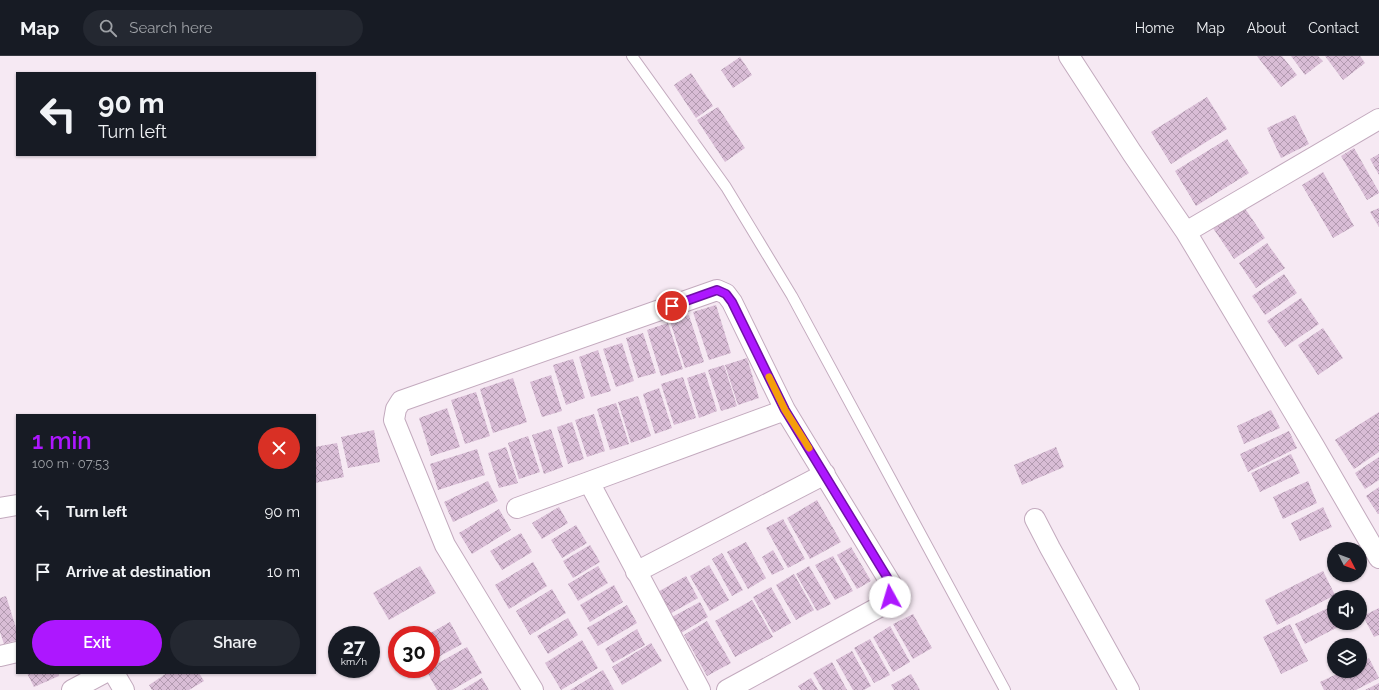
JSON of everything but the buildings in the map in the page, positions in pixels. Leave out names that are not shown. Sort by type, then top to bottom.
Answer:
[{"type":"street","points":[[1069,56],[1132,153],[1186,232],[1379,558]]},
{"type":"street","points":[[1186,232],[1379,119]]},
{"type":"street","points":[[533,690],[445,545],[394,420],[396,409],[401,401],[717,290],[726,294],[732,302],[785,410],[893,587],[890,597],[881,606],[727,690]]},
{"type":"street","points":[[517,508],[785,410]]},
{"type":"street","points":[[636,572],[825,474]]},
{"type":"street","points":[[589,482],[700,690]]},
{"type":"street","points":[[0,508],[16,505]]},
{"type":"street","points":[[1035,519],[1129,690]]},
{"type":"street","points":[[0,656],[16,652]]},
{"type":"street","points":[[72,690],[102,674]]},
{"type":"street","points":[[115,674],[124,690]]},
{"type":"lane","points":[[632,56],[726,187],[792,296],[1006,690]]},
{"type":"slow traffic","points":[[769,377],[785,410],[809,448]]},
{"type":"route","points":[[672,306],[717,290],[726,294],[732,302],[785,410],[893,587],[890,597]]}]
